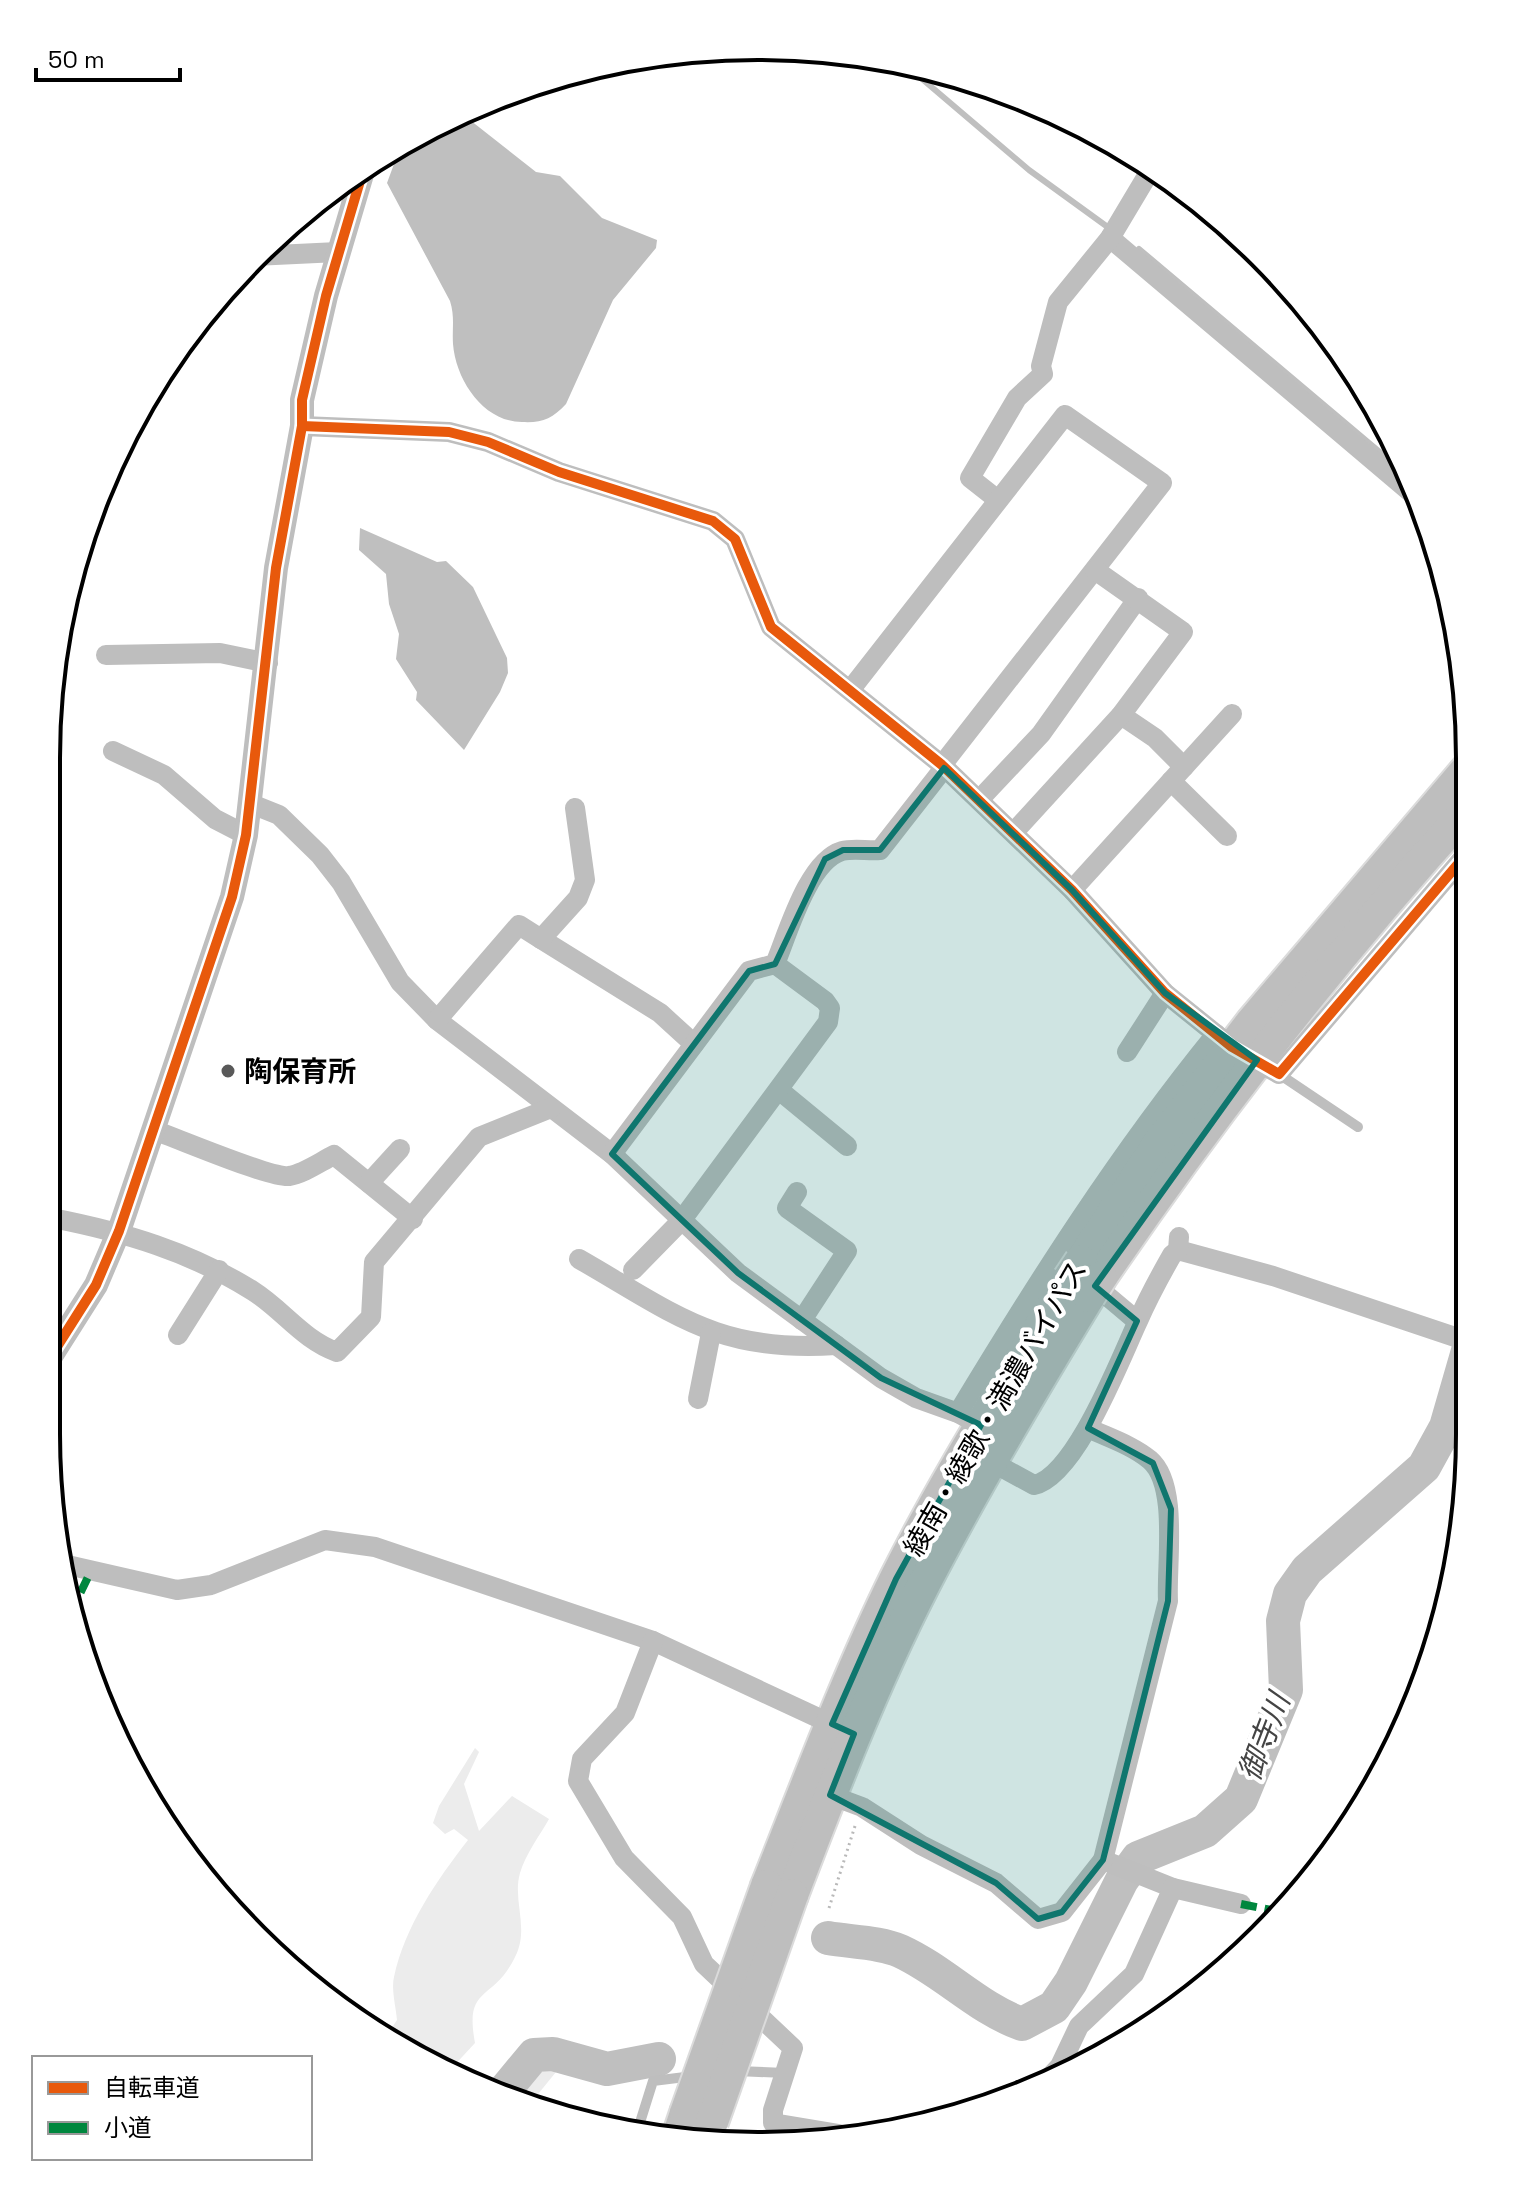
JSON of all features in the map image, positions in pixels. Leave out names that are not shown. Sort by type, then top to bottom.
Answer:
[{"type":"highway","name":"綾南・綾歌・満濃バイパス","points":[[696,2128],[780,1890],[843,1729],[921,1589],[983,1434],[1079,1273],[1183,1155],[1246,1054],[1456,784]]},
{"type":"highway","name":"綾南・綾歌・満濃バイパス","points":[[1246,1054],[1456,822]]},
{"type":"highway","name":"綾南・綾歌・満濃バイパス","points":[[780,1890],[830,1795],[843,1729]]},
{"type":"street","points":[[998,500],[970,478],[1017,398],[1043,374],[1041,366],[1058,302],[1110,238],[1146,178]]},
{"type":"street","points":[[60,1342],[96,1285],[119,1231],[232,897],[246,835],[268,663],[276,568],[302,426],[302,400],[338,252],[358,186]]},
{"type":"street","points":[[1110,238],[1399,482]]},
{"type":"street","points":[[274,255],[338,252]]},
{"type":"street","points":[[775,964],[814,873],[825,859],[843,850],[880,850],[1162,483],[1065,415],[851,689]]},
{"type":"street","points":[[302,426],[449,432],[488,442],[559,472],[713,521],[735,539],[771,627],[943,766],[1072,890],[1165,993],[1246,1054]]},
{"type":"street","points":[[1014,832],[1121,715],[1183,632],[1095,570]]},
{"type":"street","points":[[979,800],[1041,734],[1138,598]]},
{"type":"street","points":[[106,655],[220,653],[268,663]]},
{"type":"street","points":[[1072,890],[1232,714]]},
{"type":"street","points":[[1121,715],[1155,738],[1177,774],[1227,836]]},
{"type":"street","points":[[113,751],[164,775],[215,819],[246,835]]},
{"type":"street","points":[[249,803],[279,815],[320,855],[341,882],[400,982],[437,1020],[612,1154],[738,1273],[836,1345],[916,1398],[983,1434],[1034,1485],[1042,1483],[1088,1428],[1137,1321],[1178,1244],[1456,1340]]},
{"type":"street","points":[[541,939],[578,898],[585,880],[575,808]]},
{"type":"street","points":[[983,1434],[1079,1273],[1132,1145],[1246,1054],[1456,863]]},
{"type":"street","points":[[437,1020],[519,925],[660,1013],[694,1044]]},
{"type":"street","points":[[612,1154],[749,971],[775,964]]},
{"type":"street","points":[[633,1270],[681,1221],[779,1090],[831,1014],[825,1001],[775,964]]},
{"type":"street","points":[[1127,1052],[1165,993]]},
{"type":"street","points":[[779,1090],[847,1146]]},
{"type":"street","points":[[60,1220],[119,1231],[219,1270],[268,1301],[316,1345],[337,1352],[371,1317],[374,1262],[479,1137],[551,1108]]},
{"type":"street","points":[[153,1130],[240,1160],[271,1176],[291,1176],[334,1155],[413,1219]]},
{"type":"street","points":[[369,1183],[400,1149]]},
{"type":"street","points":[[797,1192],[787,1208],[847,1251],[802,1320]]},
{"type":"street","points":[[579,1259],[667,1313],[711,1333],[789,1348],[836,1345]]},
{"type":"street","points":[[178,1335],[219,1270]]},
{"type":"street","points":[[1079,1273],[1137,1321]]},
{"type":"street","points":[[698,1399],[711,1333]]},
{"type":"street","points":[[830,1795],[862,1807],[921,1845],[996,1883],[1038,1919],[1062,1912],[1121,1866],[1168,1601],[1166,1568],[1171,1509],[1153,1463],[1088,1428]]},
{"type":"street","points":[[72,1566],[177,1590],[211,1585],[303,1546],[325,1540],[375,1547],[653,1641],[843,1729]]},
{"type":"street","points":[[653,1641],[625,1713],[582,1759],[578,1781],[624,1858],[682,1917],[704,1964],[793,2048],[773,2110],[773,2123],[814,2130]]},
{"type":"street","points":[[1121,1866],[1173,1888],[1241,1904]]},
{"type":"street","points":[[1062,2062],[1079,2026],[1134,1974],[1173,1888]]},
{"type":"lane","points":[[1246,1054],[1358,1127]]},
{"type":"lane","points":[[722,2072],[750,2069],[785,2073]]},
{"type":"lane","points":[[640,2122],[653,2081],[708,2074]]},
{"type":"path","points":[[829,1908],[862,1807]]},
{"type":"highlighted area","points":[[944,768],[1072,890],[1165,993],[1257,1060],[1095,1286],[1137,1321],[1088,1428],[1153,1463],[1171,1509],[1168,1601],[1103,1860],[1062,1912],[1038,1919],[996,1883],[830,1795],[854,1734],[832,1724],[896,1579],[981,1425],[881,1378],[738,1273],[612,1154],[749,971],[775,964],[825,859],[843,850],[880,850]]},
{"type":"shaded area","points":[[472,122],[536,172],[560,176],[602,218],[657,240],[656,248],[613,300],[566,404],[551,417],[535,422],[508,420],[484,407],[474,397],[455,358],[450,301],[387,183],[394,163]]},
{"type":"shaded area","points":[[360,528],[437,562],[446,561],[473,587],[507,658],[508,673],[500,692],[464,750],[416,700],[417,692],[396,659],[399,634],[389,604],[386,574],[359,550]]},
{"type":"shaded area","points":[[475,1748],[479,1752],[464,1784],[479,1831],[512,1796],[549,1819],[520,1873],[521,1936],[515,1957],[498,1982],[477,2002],[473,2024],[475,2043],[456,2063],[392,2028],[397,2020],[393,1982],[406,1940],[434,1887],[468,1840],[454,1829],[445,1834],[433,1823],[439,1806]]},
{"type":"shaded area","points":[[550,2058],[556,2072],[537,2096],[513,2087],[536,2060]]},
{"type":"waterway","points":[[924,80],[1029,170],[1109,228]]},
{"type":"waterway","points":[[1139,249],[1389,460]]},
{"type":"waterway","name":"御寺川","points":[[828,1938],[900,1951],[990,2009],[1022,2024],[1054,2007],[1071,1982],[1122,1880],[1138,1858],[1205,1831],[1241,1799],[1286,1690],[1283,1621],[1290,1594],[1307,1570],[1424,1467],[1446,1427],[1456,1392]]},
{"type":"waterway","name":"御寺川","points":[[509,2086],[534,2055],[553,2054],[607,2069],[659,2059]]},
{"type":"marked path","points":[[79,1595],[91,1571]]},
{"type":"marked path","points":[[1241,1904],[1269,1909]]},
{"type":"cycle path","points":[[60,1342],[96,1285],[119,1231],[232,897],[246,835],[276,568],[302,426],[302,400],[326,296],[358,186]]},
{"type":"cycle path","points":[[302,426],[449,432],[488,442],[559,472],[713,521],[735,539],[771,627],[942,765],[1072,890],[1165,993],[1232,1047],[1279,1074],[1456,866]]},
{"type":"place","name":"陶保育所","points":[[228,1071]]}]
